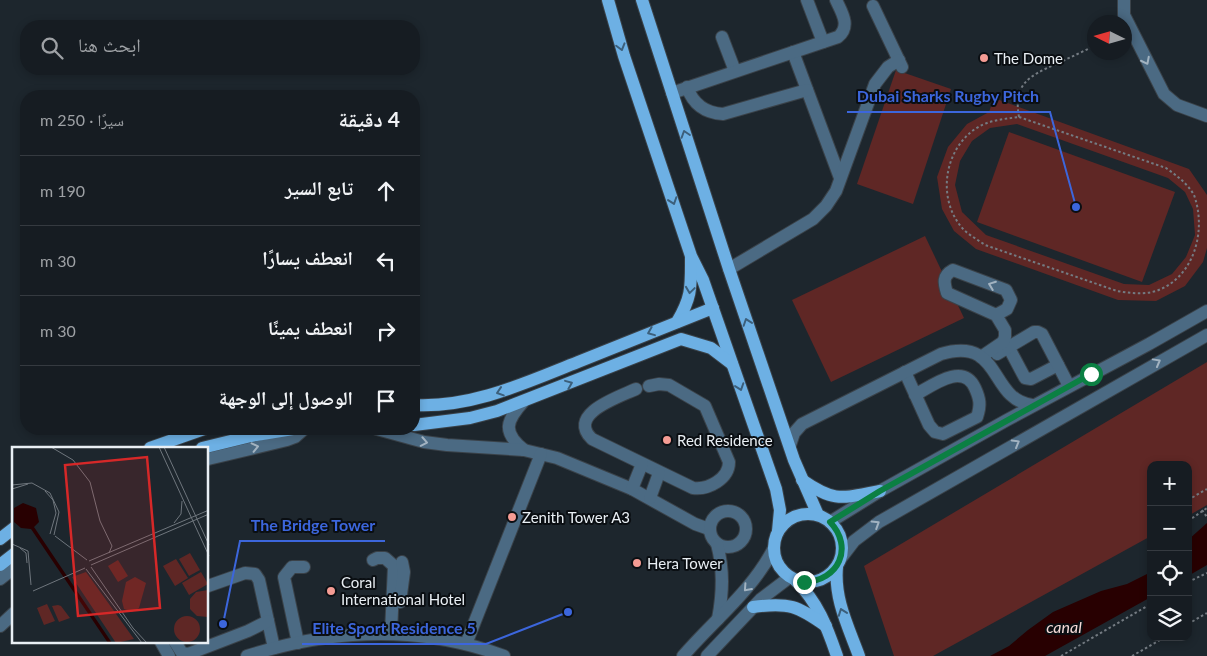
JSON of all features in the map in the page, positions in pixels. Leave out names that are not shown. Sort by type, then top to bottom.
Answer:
[{"type":"main road","points":[[608,0],[624,56],[691,256],[703,280],[776,489],[780,510],[774,548],[778,565],[805,590],[815,604],[826,626],[837,656]]},
{"type":"main road","points":[[642,0],[728,269],[802,480],[818,515]]},
{"type":"main road","points":[[677,322],[686,307],[691,291],[691,256]]},
{"type":"main road","points":[[420,405],[442,404],[491,395],[515,388],[713,308]]},
{"type":"main road","points":[[420,424],[470,418],[523,402],[681,339],[711,348],[732,364]]},
{"type":"main road","points":[[153,447],[187,435]]},
{"type":"main road","points":[[206,447],[257,435]]},
{"type":"main road","points":[[802,480],[823,493],[832,496],[842,497],[880,491]]},
{"type":"main road","points":[[778,530],[791,518],[800,514],[818,515],[835,527],[842,542],[836,579],[839,604],[859,656]]},
{"type":"main road","points":[[0,539],[12,530]]},
{"type":"main road","points":[[0,565],[12,556]]},
{"type":"main road","points":[[793,579],[814,582],[823,579],[830,574],[839,562]]},
{"type":"main road","points":[[753,607],[789,606],[805,611],[826,626]]},
{"type":"street","points":[[807,0],[823,42]]},
{"type":"street","points":[[672,93],[838,37],[845,28],[845,20],[836,0]]},
{"type":"street","points":[[1124,0],[1124,15],[1164,94],[1172,102],[1207,116]]},
{"type":"street","points":[[728,269],[813,219],[832,199],[876,84],[888,67],[900,63],[872,6]]},
{"type":"street","points":[[722,37],[735,71]]},
{"type":"street","points":[[793,52],[840,178]]},
{"type":"street","points":[[688,87],[690,94],[698,105],[709,112],[723,114],[807,90]]},
{"type":"street","points":[[983,358],[1003,342],[1005,330],[996,315],[948,293],[944,281],[947,273],[953,270],[1006,290],[1011,300],[1007,309],[996,315]]},
{"type":"street","points":[[830,522],[880,491],[1207,311]]},
{"type":"street","points":[[983,358],[1009,348],[1034,332],[1038,332],[1042,334],[1068,386]]},
{"type":"street","points":[[839,562],[854,541],[870,528],[1207,334]]},
{"type":"street","points":[[1122,382],[1119,371],[1122,364],[1149,344]]},
{"type":"street","points":[[1009,348],[1025,378],[1031,379],[1058,365]]},
{"type":"street","points":[[790,445],[794,434],[802,424],[941,354],[951,351],[961,351],[983,358],[995,371],[1006,391],[1014,400],[1032,406]]},
{"type":"street","points":[[905,372],[915,395],[929,425],[935,432],[944,434],[976,417],[980,409],[980,399],[971,380],[965,376],[956,375],[915,395]]},
{"type":"street","points":[[636,389],[593,411],[587,418],[585,427],[592,439],[688,486],[699,489],[711,485],[725,476],[728,472],[729,462],[705,406],[669,385],[649,386]]},
{"type":"street","points":[[1006,391],[1008,402],[1007,420]]},
{"type":"street","points":[[523,402],[510,418],[508,428],[511,437],[524,450]]},
{"type":"street","points":[[779,415],[802,424]]},
{"type":"street","points":[[209,459],[288,440],[297,435]]},
{"type":"street","points":[[396,435],[446,446],[524,450],[541,454],[574,464],[632,489],[695,524],[709,529]]},
{"type":"street","points":[[466,644],[541,454]]},
{"type":"street","points":[[632,489],[642,464]]},
{"type":"street","points":[[650,498],[659,473]]},
{"type":"street","points":[[717,544],[727,547],[738,544],[745,535],[743,518],[734,512],[722,511],[713,518],[709,529],[717,544],[722,570],[722,595],[718,620]]},
{"type":"street","points":[[683,656],[758,575],[774,548]]},
{"type":"street","points":[[373,560],[385,558],[394,566],[391,634]]},
{"type":"street","points":[[392,615],[398,608],[401,599],[404,572],[402,562]]},
{"type":"street","points":[[298,643],[284,576],[288,569],[292,567],[304,567]]},
{"type":"street","points":[[0,579],[12,570]]},
{"type":"street","points":[[278,571],[277,581],[285,611],[293,622]]},
{"type":"street","points":[[209,586],[245,573],[255,574],[259,580],[274,648]]},
{"type":"street","points":[[707,656],[753,607],[770,592],[793,579]]},
{"type":"street","points":[[0,626],[12,616]]},
{"type":"street","points":[[176,644],[182,653],[188,654],[248,631],[268,621]]},
{"type":"street","points":[[247,656],[274,648],[343,635],[391,634],[425,636],[466,644],[504,656]]},
{"type":"street","points":[[162,644],[169,656]]},
{"type":"path","points":[[1019,117],[1017,105],[1019,93],[1025,82],[1034,74],[1087,49]]},
{"type":"path","points":[[1019,117],[1166,168],[1182,180],[1194,195],[1200,214],[1202,233],[1197,252],[1187,269],[1173,282],[1156,291],[1136,294],[1117,291],[984,244],[965,231],[952,212],[946,190],[948,166],[958,145],[975,129],[996,119],[1019,117]]},
{"type":"path","points":[[1192,498],[1207,489]]},
{"type":"path","points":[[1192,518],[1207,508]]},
{"type":"path","points":[[1202,510],[1207,516]]},
{"type":"path","points":[[1192,580],[1207,573]]},
{"type":"path","points":[[1061,656],[1147,606]]},
{"type":"path","points":[[1192,622],[1207,613]]},
{"type":"path","points":[[1132,656],[1158,641]]},
{"type":"shaded area","points":[[896,70],[951,89],[913,204],[857,184]]},
{"type":"shaded area","points":[[994,98],[1189,169],[1207,195],[1207,248],[1203,262],[1185,286],[1156,301],[1118,300],[976,249],[954,231],[942,209],[937,177],[948,147],[967,124],[989,112]],"holes":[[[1017,124],[1168,178],[1185,192],[1193,209],[1195,235],[1186,257],[1172,274],[1149,285],[1124,284],[986,235],[962,212],[955,185],[960,161],[972,141],[990,128]]]},
{"type":"shaded area","points":[[1009,132],[1175,192],[1142,282],[977,222]]},
{"type":"shaded area","points":[[925,236],[964,318],[831,382],[792,300]]},
{"type":"shaded area","points":[[1207,362],[1207,505],[1192,514],[1192,461],[1147,461],[1147,538],[933,656],[894,656],[864,566]]},
{"type":"water","points":[[1207,523],[1207,565],[1192,574],[1192,551],[1192,536]]},
{"type":"water","name":"canal","points":[[1147,574],[1147,599],[1045,656],[990,656],[1009,646],[1053,612],[1101,591],[1127,584]]},
{"type":"place","name":"The Dome","points":[[984,58]]},
{"type":"place","name":"Dubai Sharks Rugby Pitch","points":[[1076,207]]},
{"type":"place","name":"Red Residence","points":[[667,440]]},
{"type":"place","name":"Zenith Tower A3","points":[[512,517]]},
{"type":"place","name":"Hera Tower","points":[[637,563]]},
{"type":"place","name":"Coral International Hotel","points":[[331,591]]},
{"type":"place","name":"Elite Sport Residence 5","points":[[568,612]]},
{"type":"place","name":"The Bridge Tower","points":[[223,624]]},
{"type":"route","points":[[804,582],[814,582],[823,579],[837,567],[841,558],[842,542],[835,527],[830,522],[880,491],[1091,374]]}]
